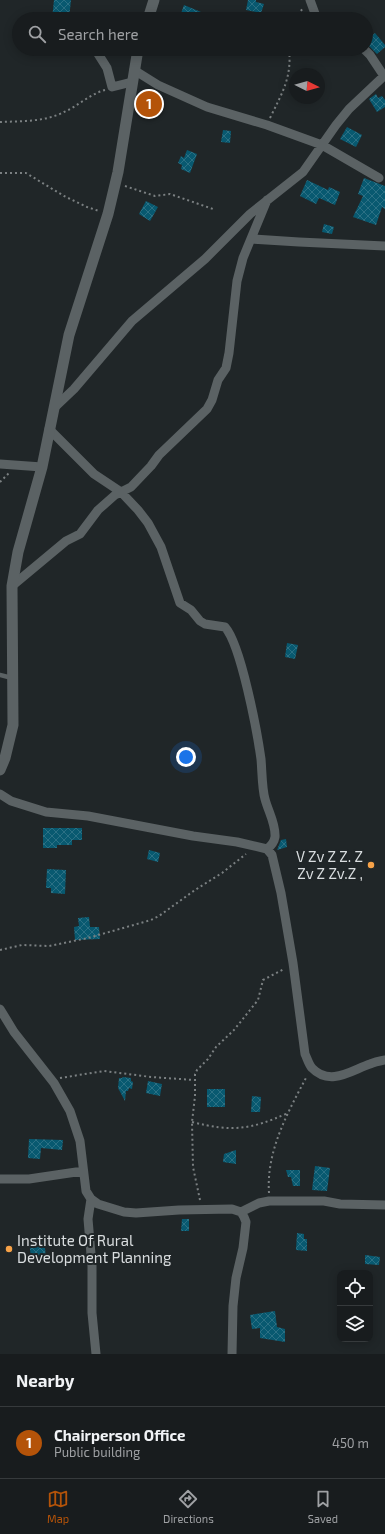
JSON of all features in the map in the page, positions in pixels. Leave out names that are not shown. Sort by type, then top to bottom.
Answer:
[{"type":"street","points":[[150,12],[154,0]]},
{"type":"street","points":[[307,3],[313,12]]},
{"type":"street","points":[[99,56],[107,68],[112,87],[132,82]]},
{"type":"street","points":[[0,770],[5,758],[13,725],[12,586],[18,552],[42,467],[69,335],[108,214],[118,172],[137,56]]},
{"type":"street","points":[[54,408],[74,389],[132,320],[205,259],[250,214],[303,172],[336,124],[349,109],[384,75],[371,56]]},
{"type":"street","points":[[134,70],[158,85],[207,107],[267,125],[322,145],[379,178]]},
{"type":"street","points":[[12,586],[66,541],[80,534],[98,510],[115,495],[131,487],[151,466],[159,455],[207,409],[212,400],[218,380],[226,368],[237,281],[243,258],[267,200]]},
{"type":"street","points":[[252,238],[385,246]]},
{"type":"street","points":[[49,429],[94,474],[121,492],[138,510],[156,536],[169,570],[175,592],[180,602],[191,610],[200,621],[205,624],[225,626],[229,632],[235,645],[248,694],[260,757],[265,798],[274,828],[275,838],[273,845],[262,848]]},
{"type":"street","points":[[0,464],[42,467]]},
{"type":"street","points":[[0,794],[18,804],[46,812],[88,816],[262,848],[272,855],[281,893],[293,963],[305,1054],[311,1067],[318,1073],[326,1076],[343,1076],[370,1064],[385,1060]]},
{"type":"street","points":[[0,1008],[14,1032],[51,1079],[70,1111],[80,1141],[86,1191],[98,1204],[124,1212],[136,1213],[232,1209],[241,1212],[244,1216],[246,1222],[243,1248],[236,1278],[233,1306],[232,1354]]},
{"type":"street","points":[[0,1179],[29,1179],[83,1171]]},
{"type":"street","points":[[91,1198],[88,1219],[92,1266],[92,1313],[96,1354]]},
{"type":"street","points":[[241,1212],[259,1203],[269,1201],[324,1201],[340,1204],[385,1205]]},
{"type":"lane","points":[[0,675],[12,678]]},
{"type":"path","points":[[300,12],[307,3]]},
{"type":"path","points":[[267,125],[287,83],[290,56]]},
{"type":"path","points":[[0,122],[35,121],[57,115],[102,90],[109,89]]},
{"type":"path","points":[[0,173],[26,173],[64,196],[87,207],[108,214]]},
{"type":"path","points":[[115,182],[155,196],[170,194],[181,197],[213,209]]},
{"type":"path","points":[[0,950],[22,945],[49,946],[88,938],[152,920],[194,890],[222,873],[242,856],[262,848]]},
{"type":"path","points":[[202,1210],[193,1167],[192,1122],[195,1096],[194,1080],[197,1070],[208,1059],[216,1047],[234,1030],[258,1000],[263,980],[281,972],[293,963]]},
{"type":"path","points":[[269,1201],[268,1182],[270,1164],[292,1102],[311,1067]]},
{"type":"path","points":[[51,1079],[104,1071],[151,1077],[194,1080]]},
{"type":"path","points":[[192,1122],[215,1128],[244,1128],[258,1125],[288,1114]]},
{"type":"building","points":[[54,0],[71,0],[70,12],[53,12]]},
{"type":"building","points":[[248,0],[256,0],[256,2],[264,4],[261,12],[246,10]]},
{"type":"building","points":[[184,5],[201,12],[182,12]]},
{"type":"building","points":[[375,33],[385,45],[385,47],[377,54],[373,50],[373,35]]},
{"type":"building","points":[[376,94],[378,98],[382,96],[385,100],[385,107],[377,112],[369,99]]},
{"type":"building","points":[[347,127],[362,135],[356,147],[340,139]]},
{"type":"building","points":[[223,130],[231,131],[230,143],[221,142]]},
{"type":"building","points":[[187,150],[197,154],[190,173],[181,169],[182,165],[178,163],[181,156],[184,158]]},
{"type":"building","points":[[364,178],[385,186],[385,209],[382,207],[376,225],[353,217],[363,196],[358,194]]},
{"type":"building","points":[[307,180],[328,190],[329,187],[340,192],[335,205],[319,198],[316,204],[300,196]]},
{"type":"building","points":[[146,201],[158,207],[150,221],[139,214]]},
{"type":"building","points":[[324,224],[334,227],[332,234],[322,232]]},
{"type":"building","points":[[287,643],[298,645],[295,659],[285,657]]},
{"type":"building","points":[[43,828],[82,828],[82,840],[72,840],[72,845],[57,845],[57,848],[43,848]]},
{"type":"building","points":[[286,839],[287,847],[277,850],[281,840]]},
{"type":"building","points":[[149,850],[160,853],[158,862],[147,859]]},
{"type":"building","points":[[47,869],[66,870],[65,894],[51,893],[51,888],[46,888]]},
{"type":"building","points":[[89,917],[90,927],[99,927],[100,939],[75,940],[74,927],[79,926],[78,918]]},
{"type":"building","points":[[119,1078],[131,1078],[131,1081],[133,1082],[132,1089],[129,1088],[128,1091],[126,1091],[125,1101],[118,1088]]},
{"type":"building","points":[[148,1081],[162,1084],[160,1096],[146,1093]]},
{"type":"building","points":[[207,1089],[225,1089],[225,1107],[207,1107]]},
{"type":"building","points":[[252,1096],[261,1097],[260,1112],[251,1112]]},
{"type":"building","points":[[29,1139],[63,1140],[62,1150],[41,1148],[40,1159],[28,1158]]},
{"type":"building","points":[[236,1150],[236,1164],[223,1162],[224,1154]]},
{"type":"building","points":[[315,1166],[330,1168],[327,1191],[312,1190]]},
{"type":"building","points":[[286,1170],[300,1170],[300,1186],[293,1186],[291,1177],[288,1177]]},
{"type":"building","points":[[182,1219],[189,1219],[189,1231],[181,1231]]},
{"type":"building","points":[[297,1233],[304,1234],[304,1239],[307,1239],[307,1251],[296,1250]]},
{"type":"building","points":[[44,1239],[46,1257],[31,1258],[29,1240]]},
{"type":"building","points":[[365,1255],[380,1257],[379,1265],[365,1264]]},
{"type":"building","points":[[275,1311],[277,1327],[285,1329],[285,1342],[260,1338],[260,1328],[252,1329],[250,1315]]},
{"type":"place","name":"Chairperson Office","points":[[149,104]]},
{"type":"place","name":"V Zv Z Z. Z Zv Z Zv.Z ,","points":[[371,865]]},
{"type":"place","name":"Institute Of Rural Development Planning","points":[[9,1249]]}]
